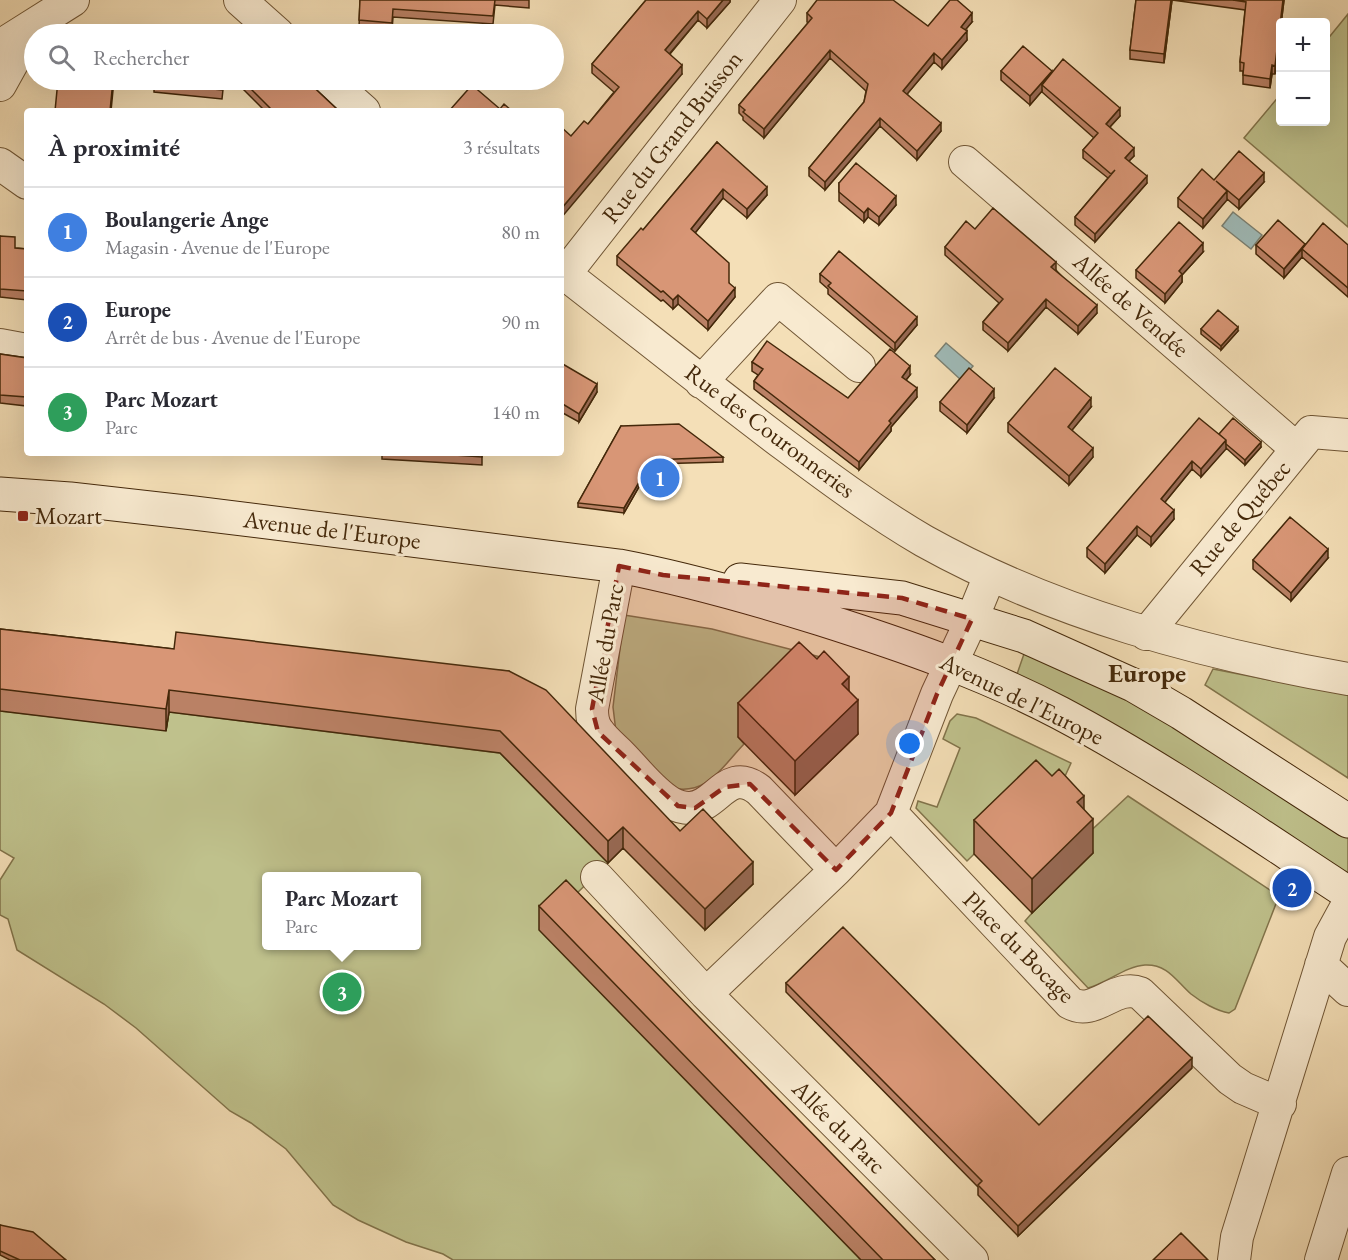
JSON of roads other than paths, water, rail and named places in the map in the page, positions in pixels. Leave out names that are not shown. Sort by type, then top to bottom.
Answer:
[{"type":"main road","name":"Avenue de l'Europe","points":[[0,494],[149,508],[619,566],[663,574],[790,609],[950,662],[1058,712],[1167,775],[1348,893]]},
{"type":"main road","name":"Avenue de l'Europe","points":[[663,574],[774,582],[902,598],[1024,636],[1133,685],[1181,713],[1348,821]]},
{"type":"street","points":[[35,24],[73,0]]},
{"type":"street","points":[[240,0],[267,24]]},
{"type":"street","name":"Rue du Grand Buisson","points":[[564,271],[780,0]]},
{"type":"street","points":[[0,85],[15,58],[6,42],[24,31]]},
{"type":"street","points":[[340,90],[361,108]]},
{"type":"street","name":"Allée de Vendée","points":[[965,162],[1297,449]]},
{"type":"street","points":[[0,164],[24,181]]},
{"type":"street","name":"Rue des Couronneries","points":[[564,273],[701,382],[823,473],[912,534],[990,575],[1146,634],[1214,652],[1348,678]]},
{"type":"street","points":[[701,382],[778,298],[859,366]]},
{"type":"street","points":[[0,345],[24,349]]},
{"type":"street","name":"Rue de Québec","points":[[1146,634],[1311,432],[1348,435]]},
{"type":"street","name":"Allée du Parc","points":[[619,566],[592,709],[598,732],[654,788],[678,806],[695,808],[704,805],[725,787],[738,782],[750,784],[759,790],[836,870]]},
{"type":"street","points":[[706,994],[836,870],[891,813],[950,662],[972,619],[990,575]]},
{"type":"street","name":"Place du Bocage","points":[[891,813],[1070,1003],[1080,1007],[1088,1006],[1125,991],[1140,993],[1230,1079],[1243,1088],[1280,1104]]},
{"type":"street","name":"Allée du Parc","points":[[597,877],[706,994],[972,1260]]},
{"type":"street","points":[[1234,1260],[1237,1237],[1280,1104],[1321,964],[1330,937],[1348,904]]},
{"type":"street","points":[[1321,964],[1348,990]]},
{"type":"street","points":[[1321,1260],[1348,1173]]},
{"type":"water","points":[[1233,212],[1262,235],[1251,249],[1222,226]]},
{"type":"water","points":[[946,343],[973,366],[961,380],[935,356]]},
{"type":"place","name":"Boulangerie Ange","points":[[660,478]]},
{"type":"place","name":"Mozart","points":[[23,516]]},
{"type":"place","name":"Europe","points":[[1292,888]]},
{"type":"place","name":"Parc Mozart","points":[[342,992]]},
{"type":"district","name":"Europe","points":[[1147,673]]}]
